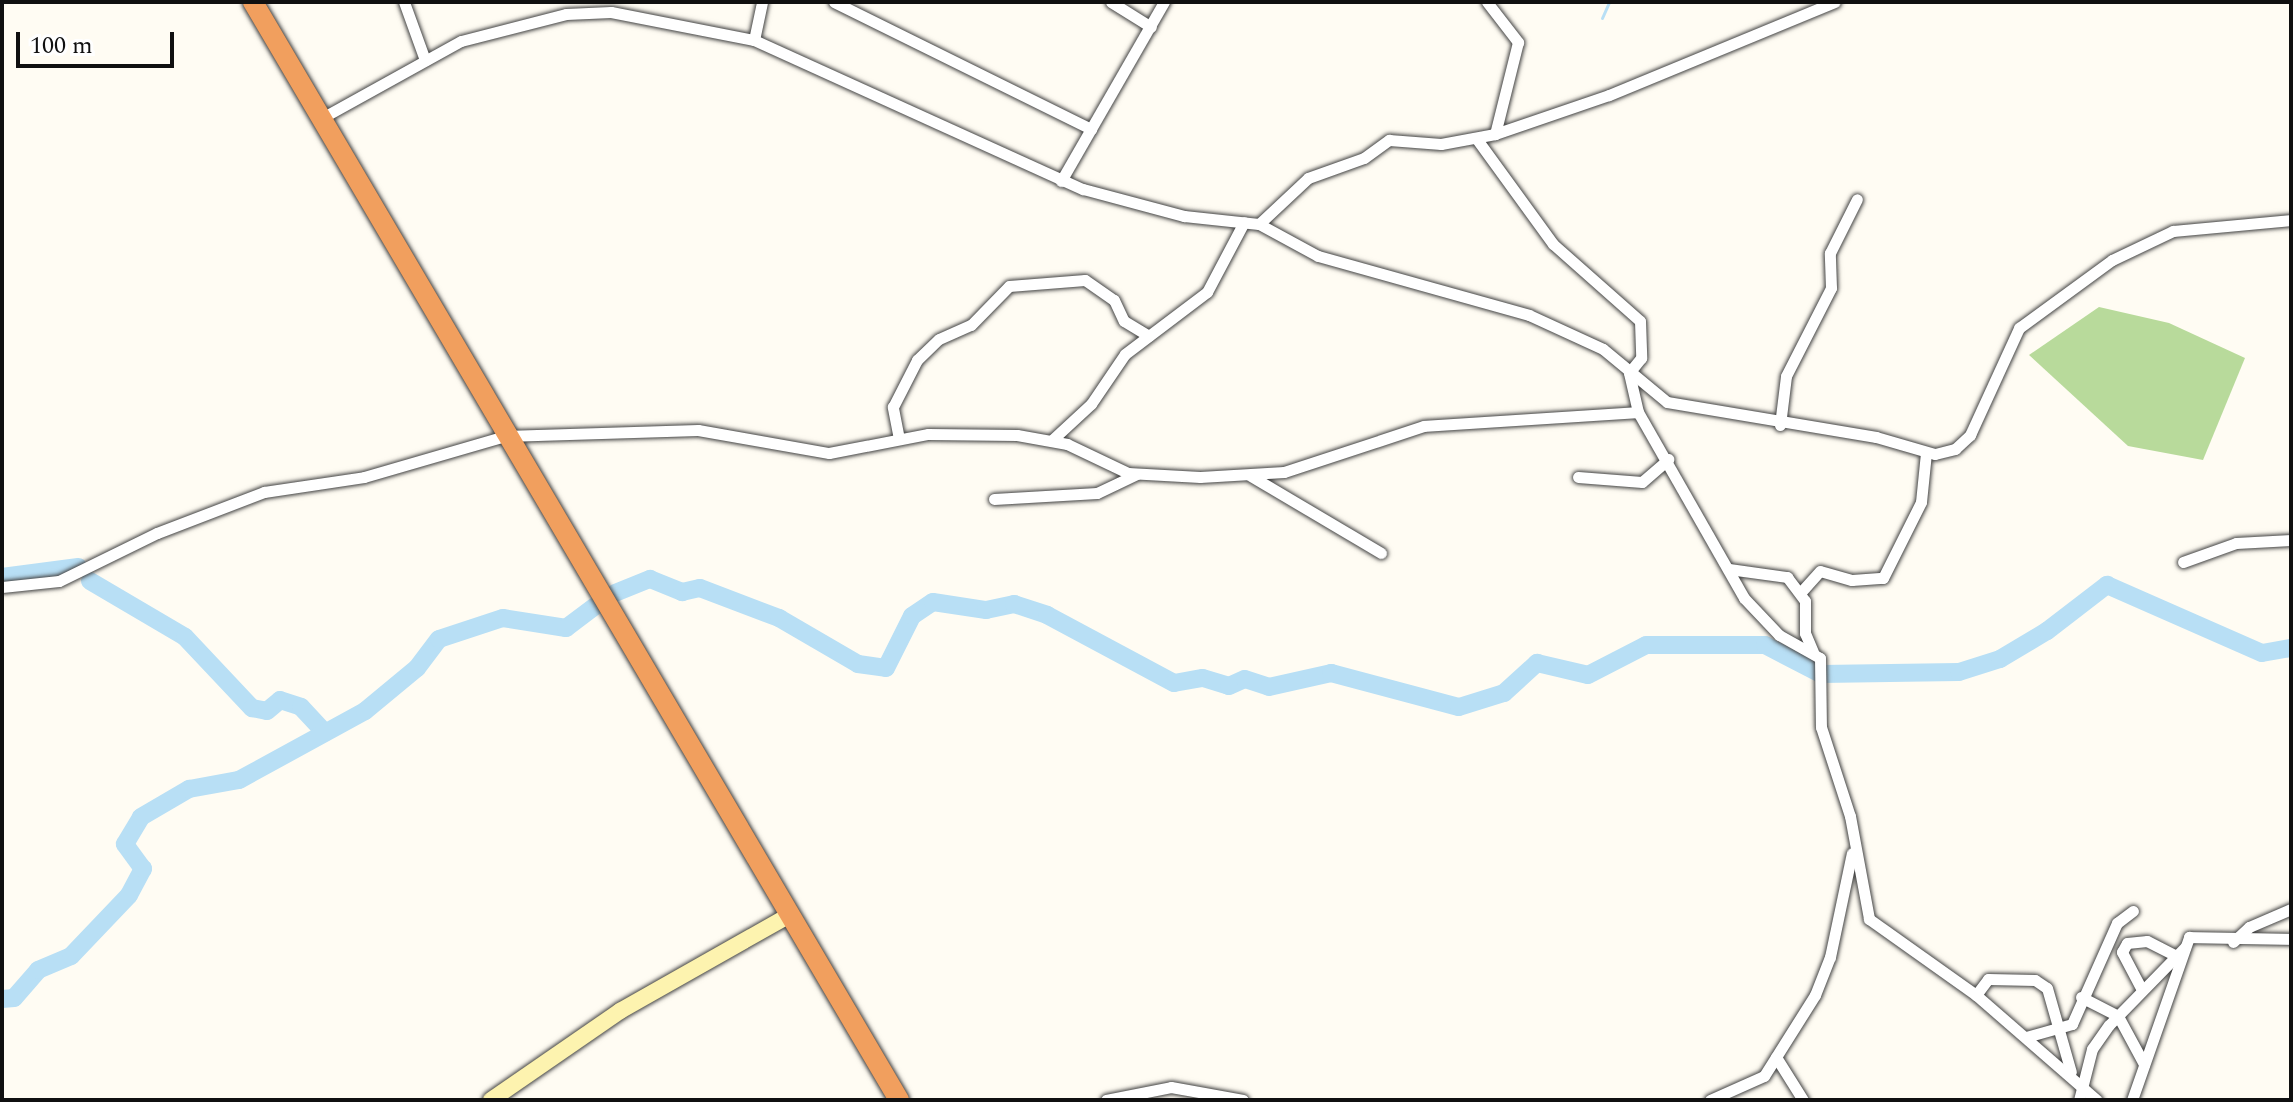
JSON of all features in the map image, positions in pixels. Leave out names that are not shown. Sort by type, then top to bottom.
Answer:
[{"type":"highway","points":[[253,2],[505,436],[899,1100]]},
{"type":"street","points":[[404,2],[425,60]]},
{"type":"street","points":[[754,40],[762,2]]},
{"type":"street","points":[[834,2],[1091,129]]},
{"type":"street","points":[[1111,2],[1151,27]]},
{"type":"street","points":[[1061,181],[1164,2]]},
{"type":"street","points":[[1487,2],[1518,42],[1495,134]]},
{"type":"street","points":[[1259,224],[1308,178],[1364,158],[1389,140],[1428,145],[1495,134],[1609,95],[1835,2]]},
{"type":"street","points":[[320,119],[425,60],[487,31],[566,14],[611,12],[754,40],[1061,181],[1129,204],[1259,224],[1318,256],[1529,315],[1603,349],[1667,402],[1780,425],[1876,437],[1926,453],[1955,449],[1970,435],[2019,328],[2112,260],[2173,231],[2291,220]]},
{"type":"street","points":[[1476,138],[1553,244],[1640,321],[1641,358],[1629,373]]},
{"type":"street","points":[[1780,425],[1786,376],[1831,288],[1830,253],[1857,199]]},
{"type":"street","points":[[1052,440],[1091,404],[1125,354],[1207,292],[1244,222]]},
{"type":"street","points":[[899,439],[893,407],[917,360],[939,339],[971,325],[1009,286],[1085,280],[1114,300],[1124,321],[1149,336]]},
{"type":"street","points":[[1629,373],[1638,412],[1729,569],[1765,623],[1813,652]]},
{"type":"street","points":[[2,587],[59,581],[157,533],[264,492],[364,477],[505,436],[698,430],[829,453],[944,433],[1052,440],[1138,474],[1248,475],[1284,472],[1424,426],[1638,412]]},
{"type":"street","points":[[1801,592],[1820,571],[1852,580],[1883,578],[1921,502],[1926,453]]},
{"type":"street","points":[[1578,477],[1642,482],[1668,459]]},
{"type":"street","points":[[994,499],[1097,493],[1138,474]]},
{"type":"street","points":[[1248,475],[1381,553]]},
{"type":"street","points":[[2183,562],[2236,543],[2291,540]]},
{"type":"street","points":[[1729,569],[1787,577],[1801,592],[1813,652],[1821,666],[1821,727],[1850,816],[1853,849],[1869,919],[1976,995],[2071,1072],[2097,1100]]},
{"type":"street","points":[[1710,1100],[1756,1083],[1776,1057],[1824,975],[1853,849]]},
{"type":"street","points":[[2233,942],[2249,927],[2291,909]]},
{"type":"street","points":[[2026,1037],[2072,1024],[2081,997],[2117,923],[2133,911]]},
{"type":"street","points":[[491,1100],[620,1011],[790,915]]},
{"type":"street","points":[[2132,1100],[2191,937],[2233,942],[2291,939]]},
{"type":"street","points":[[2107,944],[2123,947],[2133,939],[2147,941],[2174,955]]},
{"type":"street","points":[[2123,947],[2143,988]]},
{"type":"street","points":[[2079,1100],[2092,1049],[2143,988],[2185,947]]},
{"type":"street","points":[[1976,995],[1988,979],[2035,980],[2047,988],[2071,1072]]},
{"type":"street","points":[[2143,988],[2170,991]]},
{"type":"street","points":[[2081,997],[2118,1016],[2144,1064]]},
{"type":"street","points":[[1776,1057],[1803,1100]]},
{"type":"street","points":[[1106,1100],[1171,1087],[1243,1100]]},
{"type":"green space","points":[[2099,307],[2169,323],[2245,358],[2203,460],[2128,446],[2029,355]]},
{"type":"waterway","points":[[1602,18],[1609,2]]},
{"type":"waterway","points":[[2,577],[78,567]]},
{"type":"waterway","points":[[615,593],[650,579],[682,592],[700,588],[779,618],[858,664],[886,668],[912,616],[933,602],[986,610],[1014,604],[1047,615],[1174,683],[1203,678],[1229,686],[1245,679],[1269,687],[1331,673],[1459,707],[1504,693],[1537,663],[1588,675],[1646,645],[1765,645],[1821,674],[1959,672],[2000,659],[2047,631],[2107,585],[2262,653],[2291,648]]},
{"type":"waterway","points":[[90,581],[185,637],[252,708],[267,711],[280,700],[301,707],[325,733]]},
{"type":"waterway","points":[[2,999],[14,998],[38,970],[71,956],[129,895],[143,869],[125,844],[141,817],[189,789],[239,780],[365,711],[417,668],[439,639],[503,618],[566,628],[595,606]]}]
